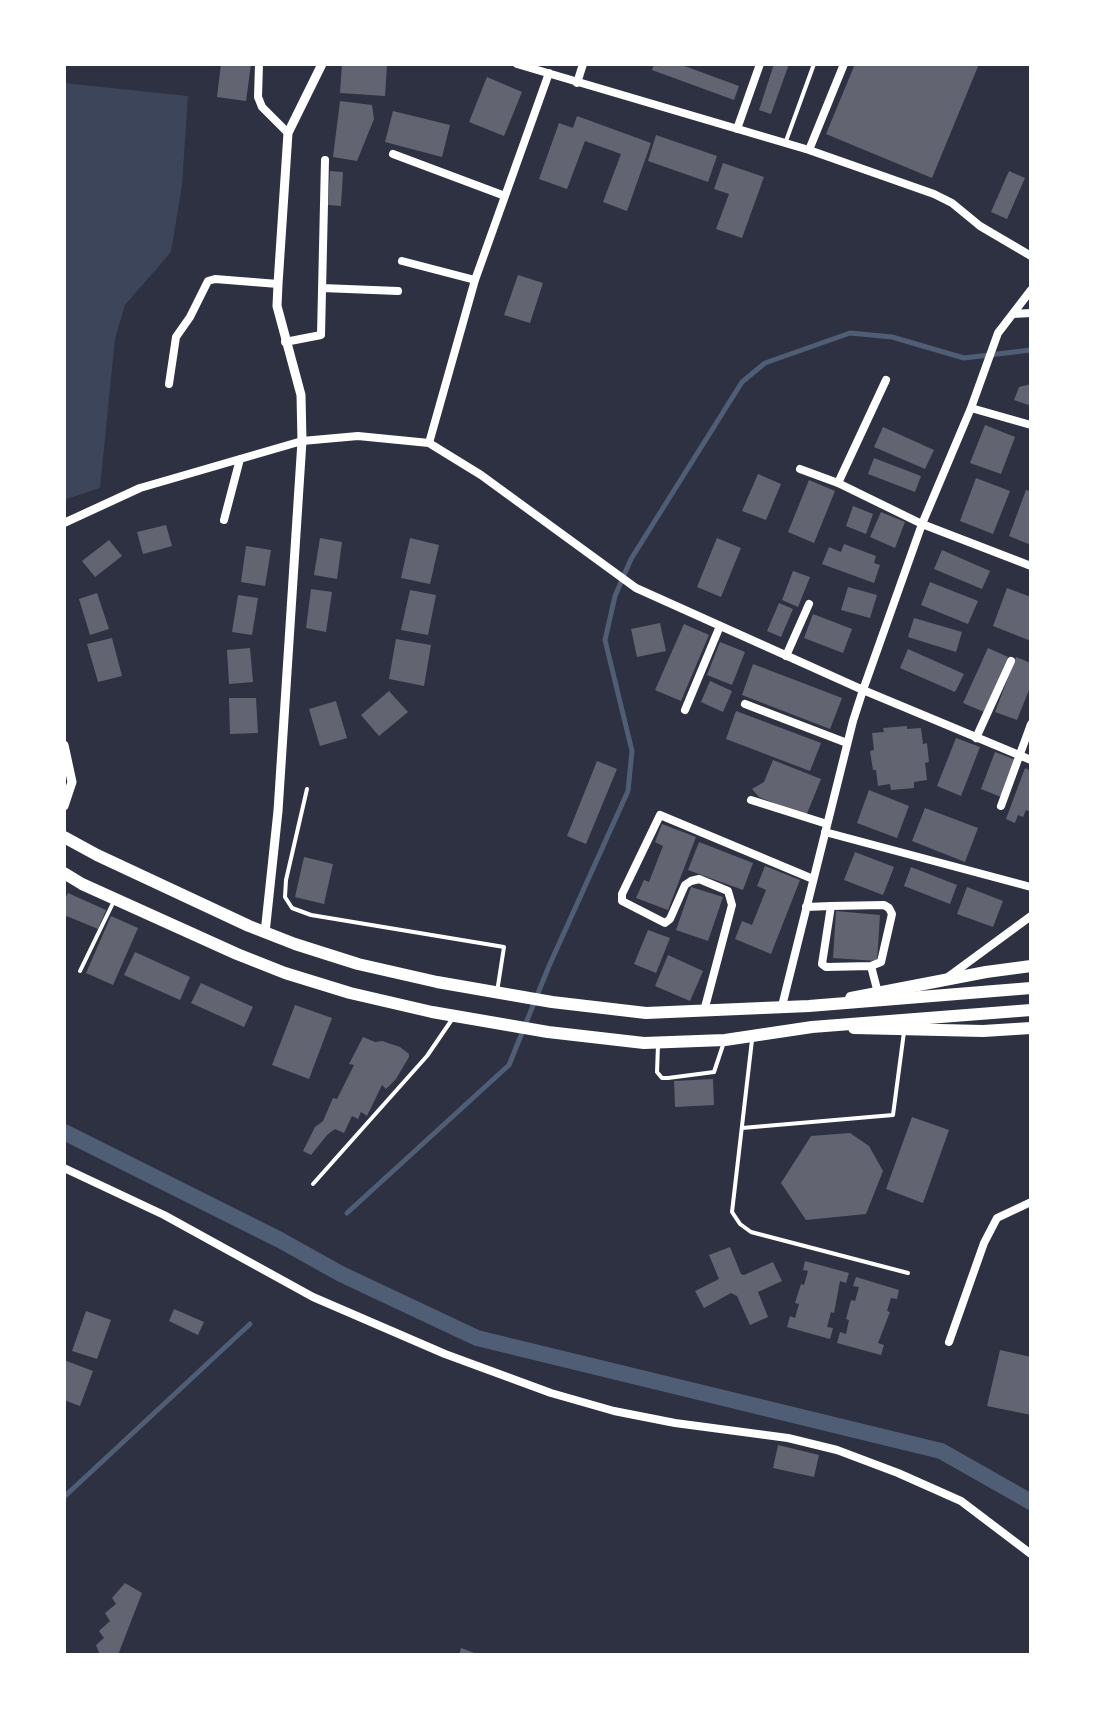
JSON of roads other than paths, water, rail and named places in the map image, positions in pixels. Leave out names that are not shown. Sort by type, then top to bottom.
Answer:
[{"type":"main road","points":[[64,837],[265,933],[358,964],[501,993],[646,1013],[809,1006],[1031,988]]},
{"type":"main road","points":[[64,873],[115,899],[285,973],[350,993],[454,1016],[572,1034],[658,1043],[725,1040],[812,1027],[1031,1010]]},
{"type":"main road","points":[[809,1006],[1031,966]]},
{"type":"main road","points":[[812,1027],[983,1031],[1031,1028]]},
{"type":"street","points":[[259,64],[258,97],[262,107],[288,133]]},
{"type":"street","points":[[265,933],[278,811],[302,441],[301,395],[277,306],[278,284],[288,133],[322,64]]},
{"type":"street","points":[[517,64],[809,150],[934,194],[1031,256]]},
{"type":"street","points":[[577,83],[583,64]]},
{"type":"street","points":[[737,129],[760,64]]},
{"type":"street","points":[[809,150],[844,64]]},
{"type":"street","points":[[429,443],[475,280],[549,73]]},
{"type":"street","points":[[393,154],[505,196]]},
{"type":"street","points":[[285,342],[321,335],[325,160]]},
{"type":"street","points":[[402,261],[475,280]]},
{"type":"street","points":[[169,384],[176,337],[208,281],[278,284]]},
{"type":"street","points":[[322,288],[398,291]]},
{"type":"street","points":[[782,1006],[863,690],[922,524],[971,408],[998,333],[1031,290]]},
{"type":"street","points":[[1013,314],[1031,313]]},
{"type":"street","points":[[838,483],[886,380]]},
{"type":"street","points":[[971,408],[1031,425]]},
{"type":"street","points":[[64,523],[140,488],[302,441],[358,436],[429,443],[481,475],[636,588],[863,690],[1031,760]]},
{"type":"street","points":[[224,520],[240,459]]},
{"type":"street","points":[[800,469],[838,483],[922,524],[1031,566]]},
{"type":"street","points":[[786,656],[809,604]]},
{"type":"street","points":[[685,710],[720,626]]},
{"type":"street","points":[[976,738],[1011,661]]},
{"type":"street","points":[[745,704],[847,743]]},
{"type":"street","points":[[1001,806],[1031,724]]},
{"type":"street","points":[[64,745],[72,782],[64,806]]},
{"type":"street","points":[[751,800],[826,828],[1031,887]]},
{"type":"street","points":[[704,1011],[732,905],[728,891],[699,879],[691,881],[685,885],[670,919],[665,923],[622,901],[622,894],[660,815],[813,879]]},
{"type":"street","points":[[806,907],[831,906],[884,905],[889,908],[892,914],[881,962],[871,966],[826,967],[822,964],[831,906]]},
{"type":"street","points":[[945,980],[1031,916]]},
{"type":"street","points":[[871,966],[878,993]]},
{"type":"street","points":[[64,1168],[164,1215],[313,1297],[445,1354],[551,1393],[614,1411],[675,1423],[788,1438],[837,1450],[961,1501],[1031,1554]]},
{"type":"street","points":[[949,1342],[984,1243],[997,1218],[1031,1202]]},
{"type":"lane","points":[[785,144],[814,64]]},
{"type":"lane","points":[[307,789],[286,880],[285,897],[292,908],[311,915],[504,947],[501,993]]},
{"type":"lane","points":[[80,971],[115,899]]},
{"type":"lane","points":[[313,1184],[427,1056],[454,1016]]},
{"type":"lane","points":[[742,1128],[893,1115],[904,1029]]},
{"type":"lane","points":[[752,1037],[732,1212],[740,1224],[751,1232],[908,1273]]},
{"type":"lane","points":[[658,1043],[657,1072],[662,1078],[668,1078],[714,1072],[725,1040]]},
{"type":"waterway","points":[[347,1213],[509,1065],[549,966],[628,791],[632,751],[605,640],[615,596],[631,559],[742,382],[765,363],[850,333],[892,337],[964,358],[1031,350]]},
{"type":"waterway","points":[[64,1132],[280,1240],[341,1274],[477,1338],[941,1451],[1031,1502]]},
{"type":"waterway","points":[[64,1497],[250,1324]]}]
